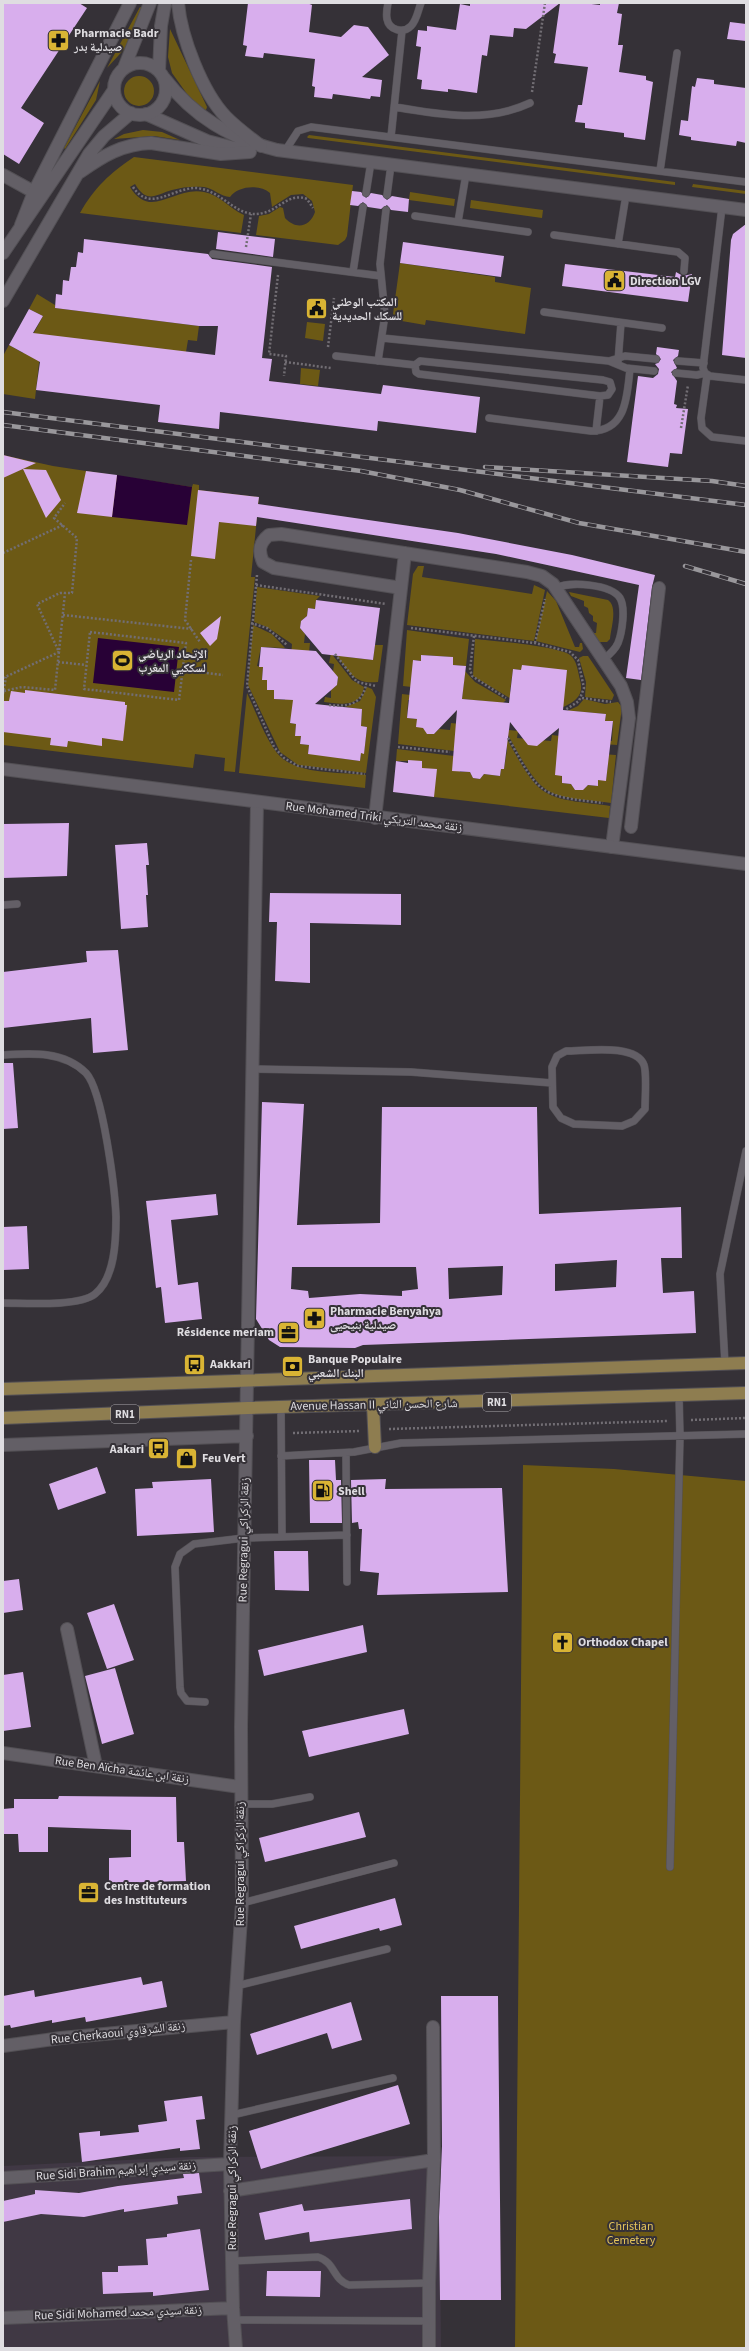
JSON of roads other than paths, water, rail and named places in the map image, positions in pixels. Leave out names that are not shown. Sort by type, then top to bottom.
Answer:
[{"type":"main road","points":[[3,1389],[746,1363]]},
{"type":"main road","name":"Avenue Hassan II شارع الحسن الثاني","points":[[3,1418],[248,1408],[746,1393]]},
{"type":"main road","points":[[373,1405],[375,1448]]},
{"type":"street","points":[[21,225],[34,192],[130,3]]},
{"type":"street","points":[[3,253],[114,90],[116,80],[124,68],[150,3]]},
{"type":"street","points":[[146,114],[155,110],[162,103],[166,88],[161,75],[161,26],[165,3]]},
{"type":"street","points":[[178,3],[185,37],[212,98],[234,125],[261,146]]},
{"type":"street","points":[[124,68],[134,64],[145,64],[161,75],[183,102],[207,121],[233,136],[281,151],[746,210]]},
{"type":"street","points":[[114,90],[118,102],[131,113],[146,114],[207,141],[250,152]]},
{"type":"street","points":[[3,301],[88,154],[104,136],[131,113]]},
{"type":"street","points":[[77,174],[108,153],[140,144],[151,143],[220,154],[281,151]]},
{"type":"street","points":[[3,175],[34,192]]},
{"type":"street","points":[[401,588],[274,568],[268,566],[260,557],[260,544],[269,535],[275,534],[526,572],[552,584],[604,659],[625,694],[629,718],[612,847]]},
{"type":"street","points":[[375,818],[405,553]]},
{"type":"street","points":[[631,827],[659,588]]},
{"type":"street","name":"Rue Mohamed Triki زنقة محمد التريكي","points":[[3,769],[375,818],[746,864]]},
{"type":"street","name":"Rue Regragui زنقة الركراكي","points":[[236,2348],[233,2314],[230,2164],[234,2022],[242,1903],[240,1787],[244,1538],[248,1408],[257,802]]},
{"type":"street","points":[[3,1445],[247,1436]]},
{"type":"street","points":[[67,1629],[96,1766]]},
{"type":"street","name":"Rue Ben Aïcha زنقة ابن عائشة","points":[[3,1753],[240,1787]]},
{"type":"street","name":"Rue Cherkaoui زنقة الشرقاوي","points":[[3,2046],[61,2038],[234,2022]]},
{"type":"street","points":[[429,2348],[429,2283],[434,2160],[432,2027]]},
{"type":"street","points":[[230,2191],[434,2160]]},
{"type":"street","name":"Rue Sidi Brahim زنقة سيدي إبراهيم","points":[[3,2178],[230,2164]]},
{"type":"street","name":"Rue Sidi Mohamed زنقة سيدي محمد","points":[[3,2318],[233,2314]]},
{"type":"lane","points":[[388,3],[386,18],[388,23],[397,30],[402,31],[413,24],[421,3]]},
{"type":"lane","points":[[392,137],[402,31]]},
{"type":"lane","points":[[660,171],[677,53]]},
{"type":"lane","points":[[396,107],[451,115],[480,116],[509,112],[530,103]]},
{"type":"lane","points":[[281,151],[298,131],[307,127],[746,182]]},
{"type":"lane","points":[[366,192],[371,162]]},
{"type":"lane","points":[[387,196],[391,165]]},
{"type":"lane","points":[[458,222],[466,174]]},
{"type":"lane","points":[[618,244],[626,195]]},
{"type":"lane","points":[[353,272],[363,207]]},
{"type":"lane","points":[[722,207],[704,363],[706,374],[701,418],[704,432],[712,437],[746,441]]},
{"type":"lane","points":[[378,361],[382,338],[384,304],[381,276],[381,252],[386,210]]},
{"type":"lane","points":[[415,216],[528,232]]},
{"type":"lane","points":[[554,235],[681,253],[685,258],[684,270]]},
{"type":"lane","points":[[213,254],[381,276]]},
{"type":"lane","points":[[544,312],[662,328]]},
{"type":"lane","points":[[618,366],[621,323]]},
{"type":"lane","points":[[382,338],[609,361],[618,366],[630,369],[654,371]]},
{"type":"lane","points":[[336,356],[415,365],[420,361],[424,361],[607,380],[610,382],[612,389],[608,395],[600,396],[419,374],[416,372],[415,365]]},
{"type":"lane","points":[[609,361],[619,357],[656,359]]},
{"type":"lane","points":[[678,361],[704,363]]},
{"type":"lane","points":[[489,418],[596,431],[608,427],[622,415],[626,403],[630,369]]},
{"type":"lane","points":[[676,373],[690,375],[706,374],[746,380]]},
{"type":"lane","points":[[596,431],[600,396]]},
{"type":"lane","points":[[552,584],[577,584],[611,591],[620,598],[622,610],[620,637],[614,650],[604,659]]},
{"type":"lane","points":[[3,905],[17,904]]},
{"type":"lane","points":[[566,1051],[628,1051],[638,1055],[644,1065],[645,1109],[634,1121],[622,1126],[574,1124],[561,1118],[553,1107],[552,1083],[552,1067],[557,1056],[566,1051]]},
{"type":"lane","points":[[3,1055],[56,1056],[86,1074],[97,1094],[108,1156],[116,1217],[113,1252],[108,1277],[95,1294],[82,1299],[59,1303],[3,1303]]},
{"type":"lane","points":[[253,1069],[411,1072],[552,1083]]},
{"type":"lane","points":[[725,1364],[720,1274],[746,1151]]},
{"type":"lane","points":[[670,1867],[680,1436],[678,1395]]},
{"type":"lane","points":[[281,1407],[282,1536]]},
{"type":"lane","points":[[281,1456],[346,1453],[401,1443],[746,1434]]},
{"type":"lane","points":[[346,1453],[347,1582]]},
{"type":"lane","points":[[205,1702],[187,1701],[181,1693],[176,1560],[186,1548],[194,1544],[244,1538],[347,1535]]},
{"type":"lane","points":[[240,1804],[272,1804],[310,1797]]},
{"type":"lane","points":[[242,1903],[394,1863]]},
{"type":"lane","points":[[236,1986],[387,1949]]},
{"type":"lane","points":[[232,2115],[393,2078]]},
{"type":"lane","points":[[232,2261],[318,2257],[330,2264],[338,2279],[349,2285],[429,2283]]},
{"type":"lane","points":[[233,2314],[429,2321]]},
{"type":"railway","points":[[3,412],[746,505]]},
{"type":"railway","points":[[3,425],[361,471],[460,490],[579,523],[746,552]]},
{"type":"railway","points":[[485,467],[712,481],[746,486]]},
{"type":"railway","points":[[685,566],[746,584]]},
{"type":"place","name":"Pharmacie Badr صيدلية بدر","points":[[58,40]]},
{"type":"place","name":"Direction LGV","points":[[615,281]]},
{"type":"place","name":"المكتب الوطني للسكك الحديدية","points":[[316,309]]},
{"type":"place","name":"الإتحاد الرياضي لسككيي المغرب","points":[[123,661]]},
{"type":"place","name":"Pharmacie Benyahya صيدلية بنيحيى","points":[[315,1318]]},
{"type":"place","name":"Résidence meriam","points":[[289,1332]]},
{"type":"place","name":"Aakkari","points":[[194,1364]]},
{"type":"place","name":"Banque Populaire البنك الشعبي","points":[[292,1366]]},
{"type":"place","name":"Aakari","points":[[159,1449]]},
{"type":"place","name":"Feu Vert","points":[[187,1458]]},
{"type":"place","name":"Shell","points":[[323,1491]]},
{"type":"place","name":"Orthodox Chapel","points":[[563,1642]]},
{"type":"place","name":"Centre de formation des Instituteurs","points":[[89,1893]]},
{"type":"park label","name":"Christian Cemetery","points":[[631,2233]]}]
